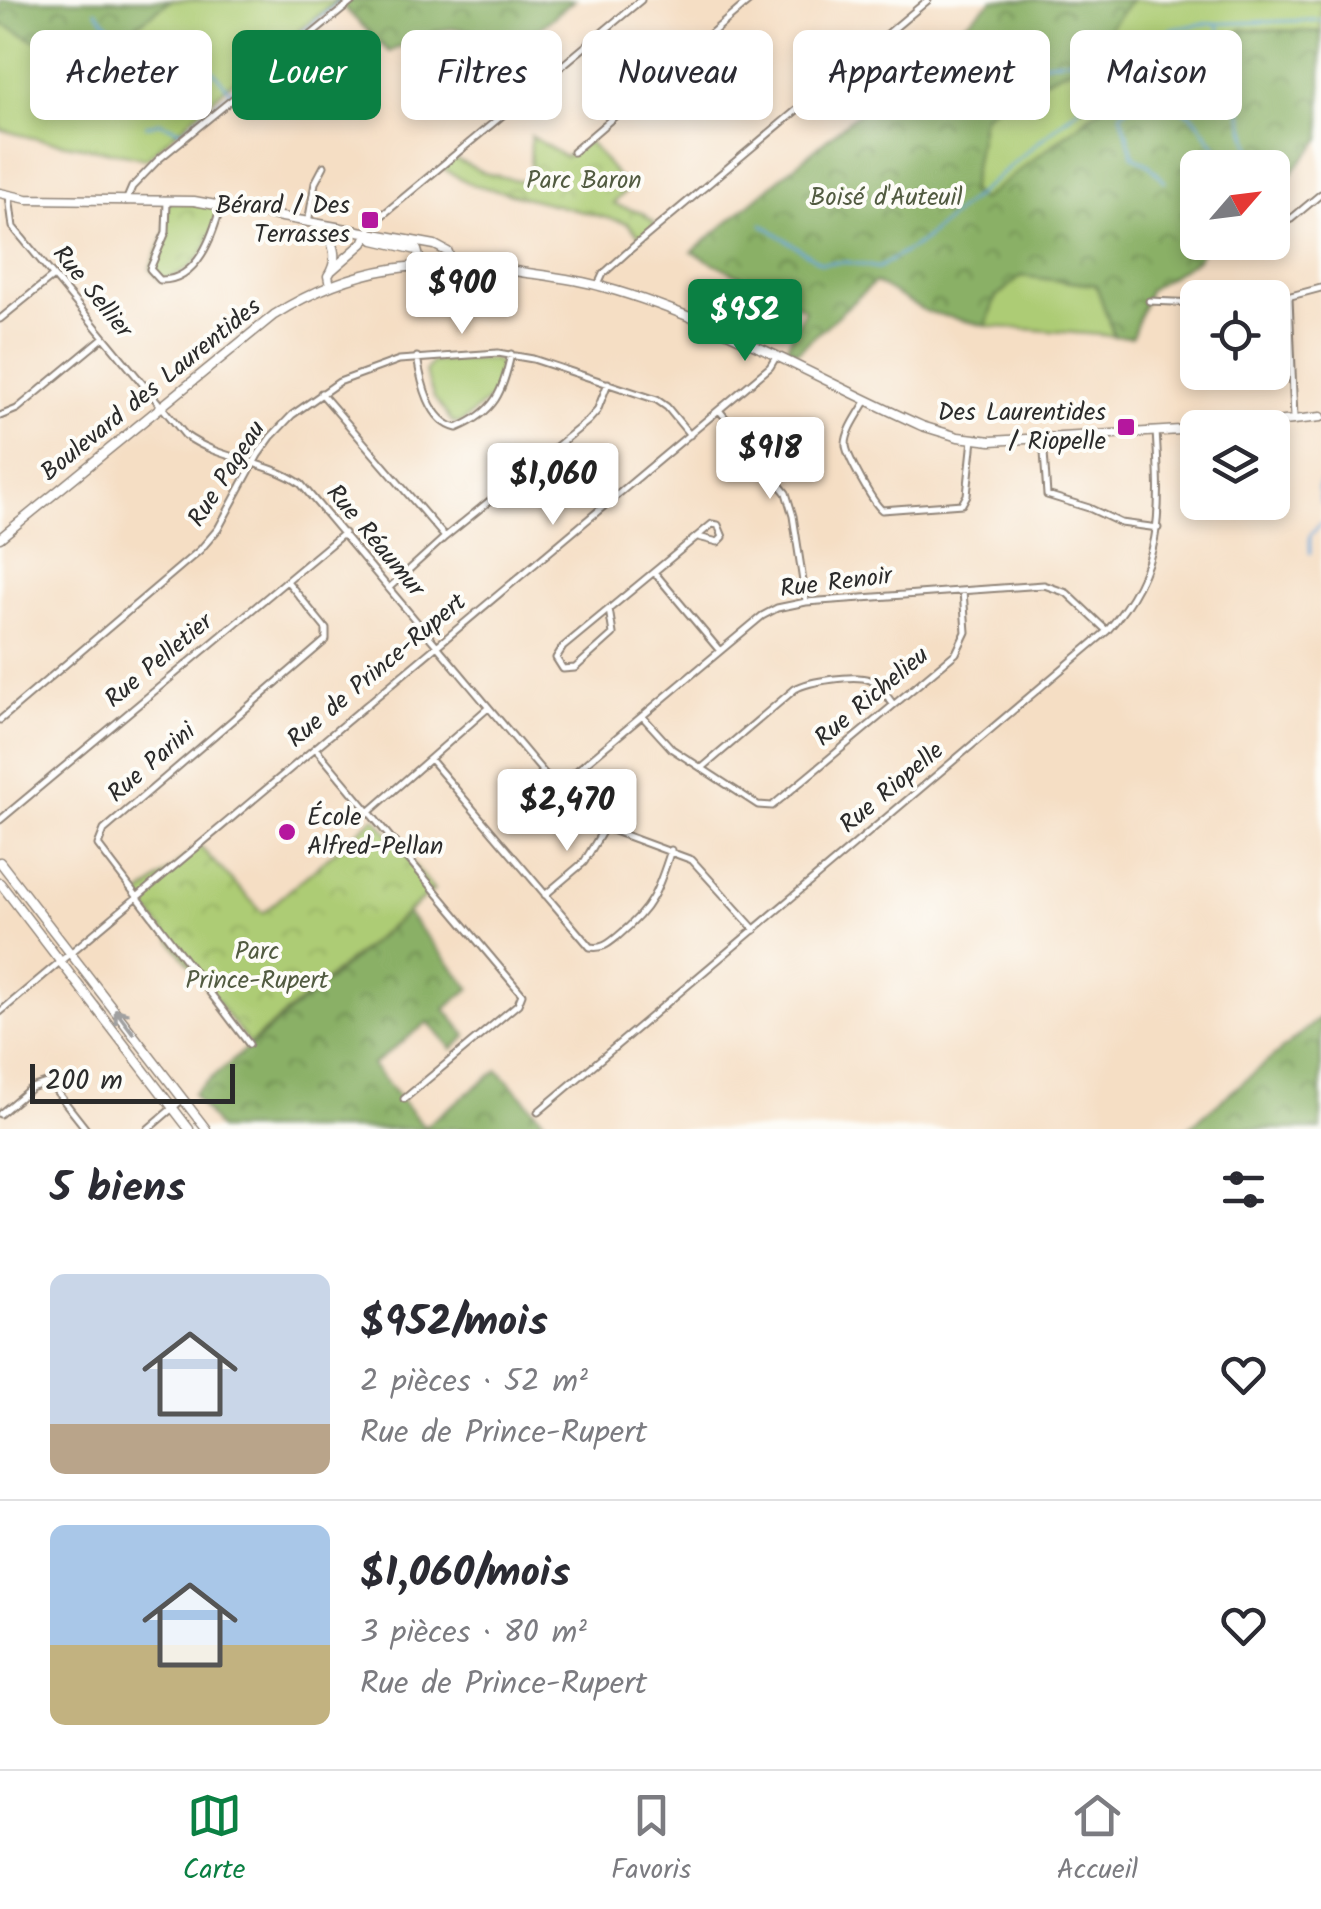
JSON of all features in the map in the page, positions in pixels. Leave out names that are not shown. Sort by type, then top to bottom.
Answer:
[{"type":"street","points":[[126,201],[132,186],[158,159],[354,0]]},
{"type":"street","points":[[605,30],[641,0]]},
{"type":"street","points":[[715,30],[750,0]]},
{"type":"street","points":[[598,286],[603,274],[632,248],[928,0]]},
{"type":"street","points":[[330,286],[328,276],[364,242],[371,224],[582,50]]},
{"type":"street","points":[[573,152],[610,120]]},
{"type":"street","points":[[308,223],[315,183],[324,166]]},
{"type":"street","points":[[1290,219],[1321,194]]},
{"type":"street","points":[[4,195],[222,206],[439,246],[448,252],[450,263]]},
{"type":"street","name":"Rue Sellier","points":[[4,195],[14,227],[160,406]]},
{"type":"street","points":[[167,201],[166,232],[150,268],[160,280],[177,276],[205,252],[222,206]]},
{"type":"street","points":[[322,225],[334,246],[332,270]]},
{"type":"street","points":[[366,234],[374,240],[417,250],[422,264]]},
{"type":"street","name":"Boulevard des Laurentides","points":[[0,538],[268,319],[330,286],[376,271],[422,264],[450,263],[598,286],[688,316],[937,432],[973,440],[1180,430]]},
{"type":"street","points":[[0,319],[54,276]]},
{"type":"street","points":[[1290,298],[1321,288]]},
{"type":"street","points":[[1149,301],[1180,302]]},
{"type":"street","points":[[1290,323],[1294,421]]},
{"type":"street","points":[[0,416],[17,410],[104,337]]},
{"type":"street","points":[[417,356],[421,381],[432,406],[445,424],[457,428],[492,404],[504,390],[512,354]]},
{"type":"street","name":"Rue Pageau","points":[[0,720],[200,550],[218,529],[254,463],[292,415],[364,370],[417,356],[512,354],[656,400],[690,434]]},
{"type":"street","name":"Rue de Prince-Rupert","points":[[0,1012],[770,368],[776,357]]},
{"type":"street","points":[[390,588],[588,421],[608,383]]},
{"type":"street","points":[[322,393],[446,537]]},
{"type":"street","points":[[866,400],[846,446],[874,502],[882,510],[962,504],[973,440]]},
{"type":"street","name":"Rue Réaumur","points":[[160,406],[193,440],[301,484],[571,803],[605,826],[671,850],[704,870],[755,930]]},
{"type":"street","points":[[718,410],[786,493],[806,602]]},
{"type":"street","points":[[1290,421],[1321,417]]},
{"type":"street","name":"Rue Riopelle","points":[[538,1112],[1106,632],[1146,574],[1158,528],[1156,431]]},
{"type":"street","points":[[1044,438],[1047,495],[1090,508],[1120,523],[1158,528]]},
{"type":"street","points":[[609,610],[613,634],[574,668],[563,670],[556,658],[558,654],[609,610],[654,572],[715,523],[723,538],[718,542],[698,537]]},
{"type":"street","name":"Rue Pelletier","points":[[0,820],[344,533]]},
{"type":"street","points":[[654,572],[720,651]]},
{"type":"street","name":"Rue Parini","points":[[249,1044],[98,844],[104,830],[326,640],[326,629],[287,580]]},
{"type":"street","name":"Rue Renoir","points":[[556,788],[770,611],[806,602],[1053,587],[1067,593],[1106,632]]},
{"type":"street","name":"Rue Richelieu","points":[[702,768],[762,806],[777,802],[961,646],[966,632],[963,591]]},
{"type":"street","points":[[642,716],[666,744],[702,768],[808,683],[864,678],[876,684],[894,704]]},
{"type":"street","points":[[370,811],[489,706]]},
{"type":"street","points":[[316,748],[522,994],[518,1004],[404,1099]]},
{"type":"street","points":[[431,760],[590,947],[608,945],[650,906],[671,850]]},
{"type":"street","points":[[545,895],[584,862],[605,826]]},
{"type":"street","points":[[0,862],[206,1129]]},
{"type":"street","points":[[0,883],[189,1129]]},
{"type":"street","points":[[0,1114],[31,1088],[46,1083],[54,1087],[86,1129]]},
{"type":"street","points":[[148,1129],[183,1099]]},
{"type":"green space","points":[[0,0],[171,0],[130,30],[30,30],[30,38],[0,23]]},
{"type":"green space","points":[[171,0],[337,1],[300,30],[232,30],[232,82],[212,100],[212,30],[130,30]]},
{"type":"green space","points":[[336,0],[574,0],[538,30],[401,30],[401,47],[389,52],[381,44],[381,30],[367,30]]},
{"type":"green space","name":"Boisé d'Auteuil","points":[[993,0],[1131,0],[1107,30],[1070,30],[1070,68],[1050,77],[1050,30],[957,30]]},
{"type":"green space","points":[[1131,0],[1321,0],[1321,32],[1107,30]]},
{"type":"green space","points":[[0,23],[30,38],[30,120],[190,120],[146,159],[0,129]]},
{"type":"green space","name":"Boisé d'Auteuil","points":[[1242,29],[1321,32],[1321,139],[1290,175],[1290,150],[1180,150],[1180,260],[1196,260],[1149,290],[1132,337],[1114,336],[1096,285],[1021,276],[995,298],[986,326],[925,311],[875,282],[797,352],[785,350],[805,309],[692,252],[850,120],[982,120],[970,191],[981,200],[1085,120],[1242,120],[1241,30]]},
{"type":"green space","points":[[1070,68],[1070,120],[1085,120],[981,201],[970,192],[982,120],[1050,120],[1050,77]]},
{"type":"green space","name":"Parc Baron","points":[[531,136],[565,157],[588,141],[628,189],[613,204],[642,213],[656,224],[641,237],[627,223],[471,184],[442,168],[453,158],[485,173],[530,183]]},
{"type":"green space","points":[[167,201],[221,205],[209,243],[195,263],[160,280],[150,269],[166,232]]},
{"type":"green space","points":[[1021,276],[1097,285],[1114,336],[986,326],[995,298]]},
{"type":"green space","points":[[492,359],[502,364],[496,394],[461,423],[453,423],[434,398],[425,372],[432,362]]},
{"type":"green space","name":"Parc Prince-Rupert","points":[[375,817],[434,890],[249,1044],[138,897],[199,846],[263,913]]},
{"type":"green space","points":[[407,913],[470,988],[445,1009],[467,1036],[452,1049],[428,1022],[372,1065],[424,1127],[498,1070],[552,1129],[219,1129],[193,1094]]},
{"type":"green space","points":[[1321,1017],[1321,1129],[1187,1129]]},
{"type":"waterway","points":[[146,126],[159,122],[182,131],[342,0]]},
{"type":"waterway","points":[[96,10],[106,23],[125,36],[185,38],[231,92]]},
{"type":"waterway","points":[[762,224],[821,263],[847,262],[878,268],[920,243],[1171,29],[1202,24],[1321,20]]},
{"type":"waterway","points":[[1218,25],[1251,150]]},
{"type":"waterway","points":[[1050,62],[1070,59]]},
{"type":"waterway","points":[[1123,120],[1133,156],[1149,165],[1165,182]]},
{"type":"waterway","points":[[1195,120],[1216,147]]},
{"type":"waterway","points":[[1321,481],[1321,503]]},
{"type":"waterway","points":[[1310,553],[1310,536],[1321,523]]},
{"type":"place","name":"Bérard / Des Terrasses","points":[[370,220]]},
{"type":"place","name":"Des Laurentides / Riopelle","points":[[1126,427]]},
{"type":"place","name":"École Alfred-Pellan","points":[[287,832]]}]
